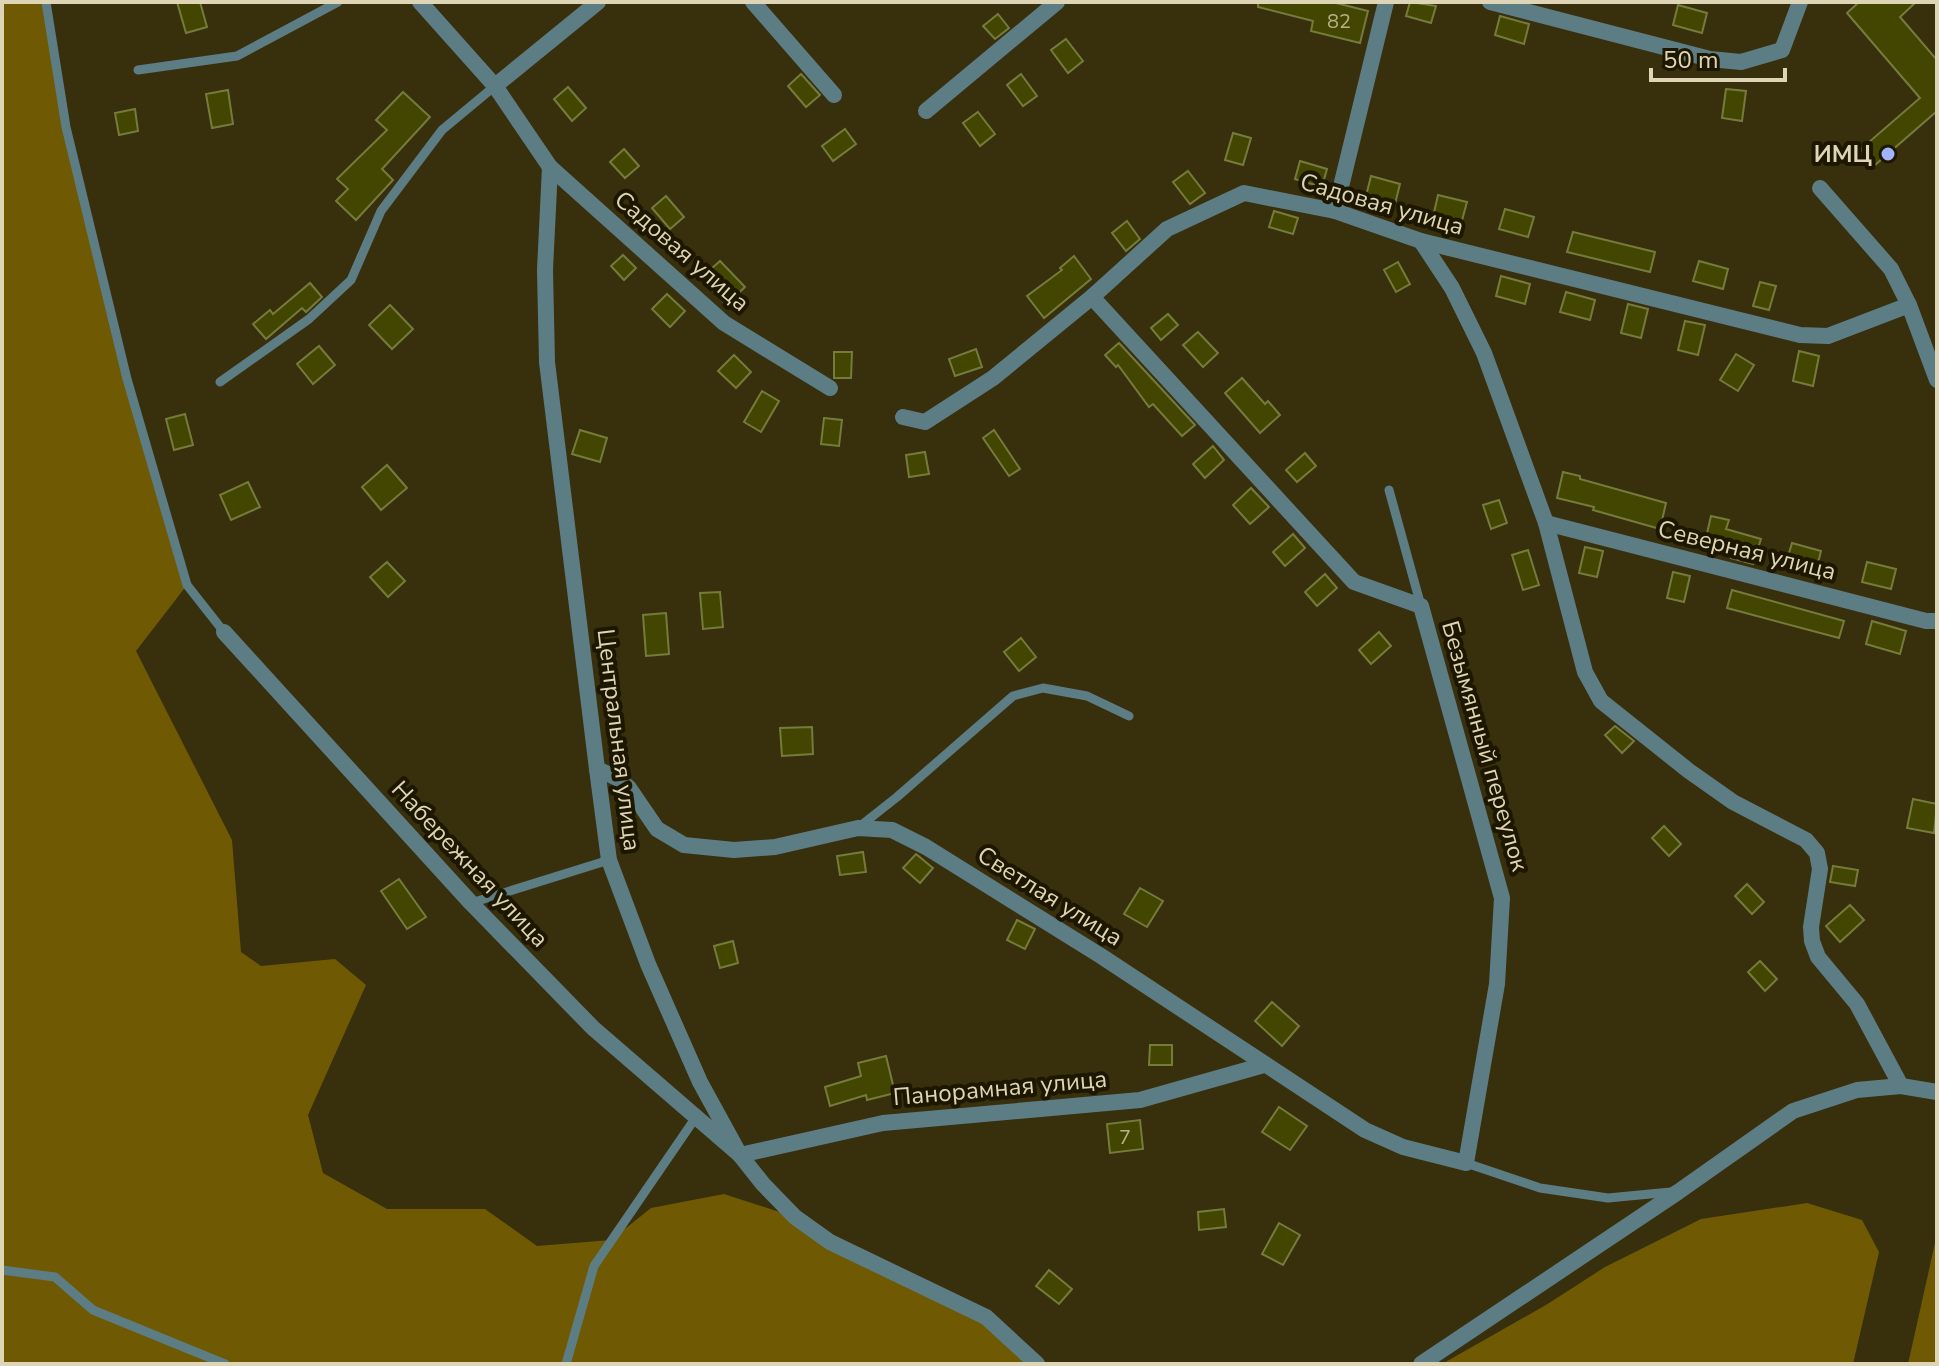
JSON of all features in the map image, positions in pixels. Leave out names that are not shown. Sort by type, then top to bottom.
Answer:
[{"type":"street","points":[[420,2],[495,86],[550,167]]},
{"type":"street","points":[[495,86],[598,2]]},
{"type":"street","points":[[753,2],[834,95]]},
{"type":"street","points":[[926,111],[1057,2]]},
{"type":"street","points":[[1335,211],[1386,2]]},
{"type":"street","points":[[1490,2],[1710,59],[1741,62],[1782,50],[1800,2]]},
{"type":"street","name":"Садовая улица","points":[[550,167],[724,323],[830,388]]},
{"type":"street","name":"Центральная улица","points":[[550,167],[545,270],[547,362],[597,769],[609,860],[648,964],[700,1082],[740,1155],[795,1217],[830,1242],[986,1317],[1037,1364]]},
{"type":"street","points":[[1820,188],[1891,269],[1909,305],[1937,380]]},
{"type":"street","name":"Садовая улица","points":[[903,417],[925,422],[993,378],[1092,297],[1167,229],[1244,193],[1335,211],[1421,241],[1800,335],[1828,336],[1909,305]]},
{"type":"street","points":[[1421,241],[1452,288],[1484,353],[1546,523],[1585,672],[1601,701],[1733,802],[1806,840],[1817,853],[1820,869],[1811,927],[1812,941],[1818,957],[1857,1004],[1901,1086]]},
{"type":"street","name":"Безымянный переулок","points":[[1092,297],[1354,582],[1421,606],[1502,898],[1497,984],[1466,1163]]},
{"type":"street","name":"Северная улица","points":[[1546,523],[1926,621],[1937,621]]},
{"type":"street","name":"Набережная улица","points":[[224,632],[471,903],[593,1028],[740,1155]]},
{"type":"street","name":"Светлая улица","points":[[597,769],[617,778],[629,788],[657,829],[684,845],[734,850],[775,847],[858,828],[892,830],[926,847],[1101,956],[1365,1130],[1403,1147],[1466,1163]]},
{"type":"street","name":"Панорамная улица","points":[[740,1155],[883,1123],[1140,1100],[1264,1065]]},
{"type":"street","points":[[1421,1364],[1793,1111],[1857,1090],[1901,1086],[1937,1092]]},
{"type":"lane","name":"Набережная улица","points":[[46,2],[66,127],[127,379],[187,585],[224,632]]},
{"type":"lane","points":[[138,70],[237,56],[338,2]]},
{"type":"lane","points":[[220,382],[309,319],[351,280],[381,211],[442,130],[495,86]]},
{"type":"lane","points":[[1389,490],[1421,606]]},
{"type":"lane","points":[[858,828],[1013,696],[1043,688],[1087,696],[1129,716]]},
{"type":"lane","points":[[471,903],[609,860]]},
{"type":"lane","points":[[566,1364],[594,1266],[696,1117]]},
{"type":"lane","points":[[1466,1163],[1540,1188],[1608,1198],[1678,1192]]},
{"type":"lane","points":[[2,1270],[55,1277],[93,1310],[225,1364]]},
{"type":"shaded area","points":[[2,2],[46,2],[66,127],[127,379],[187,585],[136,651],[232,840],[241,952],[261,966],[335,959],[366,985],[308,1115],[323,1173],[387,1209],[485,1209],[537,1246],[611,1240],[651,1208],[724,1194],[795,1217],[986,1317],[1037,1364],[2,1364]]},
{"type":"shaded area","points":[[1807,1203],[1862,1220],[1879,1252],[1853,1364],[1442,1364],[1546,1305],[1605,1267],[1701,1219]]},
{"type":"shaded area","points":[[1937,1234],[1937,1364],[1908,1364]]},
{"type":"building","points":[[177,2],[200,2],[207,27],[186,33]]},
{"type":"building","points":[[1258,2],[1332,2],[1368,11],[1360,43],[1311,31],[1313,21],[1258,7]]},
{"type":"building","points":[[1410,2],[1436,6],[1431,23],[1406,16]]},
{"type":"building","points":[[1859,2],[1916,2],[1900,17],[1937,60],[1937,111],[1875,165],[1861,149],[1920,98],[1847,13]]},
{"type":"building","points":[[1678,5],[1707,13],[1702,33],[1673,25]]},
{"type":"building","points":[[998,14],[1009,28],[995,39],[983,26]]},
{"type":"building","points":[[1500,16],[1529,24],[1524,44],[1495,35]]},
{"type":"building","points":[[1066,39],[1083,61],[1068,73],[1051,50]]},
{"type":"building","points":[[801,74],[820,95],[806,107],[788,86]]},
{"type":"building","points":[[1021,74],[1037,96],[1023,106],[1007,85]]},
{"type":"building","points":[[568,87],[586,108],[572,121],[554,99]]},
{"type":"building","points":[[1726,89],[1746,91],[1742,121],[1722,118]]},
{"type":"building","points":[[228,90],[233,124],[212,128],[206,94]]},
{"type":"building","points":[[403,92],[430,117],[382,169],[393,180],[356,220],[336,201],[348,189],[337,179],[387,130],[376,120]]},
{"type":"building","points":[[135,109],[138,131],[119,135],[115,113]]},
{"type":"building","points":[[978,112],[995,134],[980,146],[963,123]]},
{"type":"building","points":[[845,129],[856,144],[833,161],[822,146]]},
{"type":"building","points":[[1233,133],[1251,138],[1243,165],[1225,160]]},
{"type":"building","points":[[624,149],[639,166],[625,178],[610,162]]},
{"type":"building","points":[[1300,161],[1327,169],[1322,187],[1295,179]]},
{"type":"building","points":[[1188,171],[1205,193],[1190,204],[1173,182]]},
{"type":"building","points":[[1371,176],[1400,184],[1395,204],[1366,196]]},
{"type":"building","points":[[1438,195],[1467,202],[1461,224],[1433,217]]},
{"type":"building","points":[[666,196],[684,217],[670,229],[652,208]]},
{"type":"building","points":[[1505,209],[1534,217],[1528,237],[1499,229]]},
{"type":"building","points":[[1274,211],[1298,218],[1293,234],[1269,227]]},
{"type":"building","points":[[1127,221],[1140,239],[1126,251],[1112,233]]},
{"type":"building","points":[[1573,232],[1655,252],[1650,272],[1567,252]]},
{"type":"building","points":[[623,255],[636,268],[624,280],[611,266]]},
{"type":"building","points":[[1074,256],[1091,279],[1044,318],[1027,296],[1062,270],[1060,268]]},
{"type":"building","points":[[720,261],[745,287],[726,305],[701,278]]},
{"type":"building","points":[[1699,261],[1728,269],[1723,289],[1693,281]]},
{"type":"building","points":[[1398,262],[1410,284],[1396,292],[1384,270]]},
{"type":"building","points":[[1501,276],[1530,284],[1525,304],[1496,296]]},
{"type":"building","points":[[1760,282],[1776,286],[1769,310],[1753,306]]},
{"type":"building","points":[[310,283],[322,297],[306,312],[302,308],[266,339],[253,324],[270,310],[273,314]]},
{"type":"building","points":[[1566,292],[1595,300],[1590,320],[1560,312]]},
{"type":"building","points":[[667,294],[685,311],[670,327],[652,309]]},
{"type":"building","points":[[1628,304],[1648,309],[1641,338],[1621,333]]},
{"type":"building","points":[[390,305],[413,329],[392,349],[369,325]]},
{"type":"building","points":[[1168,314],[1178,325],[1161,340],[1151,328]]},
{"type":"building","points":[[1685,321],[1705,325],[1698,355],[1678,350]]},
{"type":"building","points":[[1198,332],[1218,353],[1203,367],[1183,345]]},
{"type":"building","points":[[1119,343],[1195,425],[1182,436],[1153,404],[1149,407],[1118,365],[1116,367],[1105,355]]},
{"type":"building","points":[[319,346],[335,365],[313,384],[297,364]]},
{"type":"building","points":[[976,349],[982,367],[955,376],[949,359]]},
{"type":"building","points":[[1799,351],[1819,356],[1813,386],[1793,381]]},
{"type":"building","points":[[834,352],[852,352],[851,378],[834,378]]},
{"type":"building","points":[[1736,354],[1754,365],[1738,391],[1720,380]]},
{"type":"building","points":[[734,355],[751,372],[736,388],[718,371]]},
{"type":"building","points":[[1242,378],[1265,404],[1268,401],[1280,415],[1260,433],[1225,393]]},
{"type":"building","points":[[762,391],[779,401],[761,432],[744,422]]},
{"type":"building","points":[[185,414],[193,445],[174,450],[166,419]]},
{"type":"building","points":[[824,418],[842,420],[839,446],[821,444]]},
{"type":"building","points":[[580,430],[607,438],[600,462],[572,454]]},
{"type":"building","points":[[994,430],[1020,469],[1009,476],[983,438]]},
{"type":"building","points":[[1213,446],[1224,460],[1205,478],[1193,464]]},
{"type":"building","points":[[925,452],[929,474],[909,477],[906,455]]},
{"type":"building","points":[[1305,453],[1316,466],[1297,482],[1286,470]]},
{"type":"building","points":[[387,465],[407,488],[381,510],[362,487]]},
{"type":"building","points":[[1563,472],[1666,503],[1660,529],[1557,498]]},
{"type":"building","points":[[248,482],[260,507],[231,520],[220,495]]},
{"type":"building","points":[[1251,488],[1269,507],[1250,524],[1233,505]]},
{"type":"building","points":[[1499,500],[1507,523],[1491,529],[1483,505]]},
{"type":"building","points":[[1711,516],[1729,520],[1726,529],[1761,539],[1753,564],[1731,558],[1734,548],[1705,542]]},
{"type":"building","points":[[1293,534],[1305,548],[1285,566],[1273,552]]},
{"type":"building","points":[[1792,543],[1821,551],[1816,571],[1786,563]]},
{"type":"building","points":[[1585,547],[1603,551],[1597,577],[1579,573]]},
{"type":"building","points":[[1528,550],[1539,585],[1523,590],[1512,555]]},
{"type":"building","points":[[387,562],[405,581],[388,597],[370,577]]},
{"type":"building","points":[[1867,562],[1896,569],[1891,589],[1862,582]]},
{"type":"building","points":[[1673,572],[1690,576],[1684,602],[1667,598]]},
{"type":"building","points":[[1325,574],[1337,588],[1317,606],[1305,592]]},
{"type":"building","points":[[1732,590],[1844,621],[1839,638],[1727,608]]},
{"type":"building","points":[[720,592],[723,627],[703,629],[700,593]]},
{"type":"building","points":[[666,613],[669,654],[646,656],[643,615]]},
{"type":"building","points":[[1872,621],[1906,631],[1900,654],[1866,644]]},
{"type":"building","points":[[1379,632],[1391,646],[1371,664],[1359,650]]},
{"type":"building","points":[[1021,638],[1036,657],[1019,671],[1004,652]]},
{"type":"building","points":[[1615,726],[1634,741],[1622,753],[1605,735]]},
{"type":"building","points":[[812,727],[813,754],[782,756],[780,728]]},
{"type":"building","points":[[1913,799],[1937,804],[1934,833],[1907,828]]},
{"type":"building","points":[[1664,826],[1681,844],[1669,856],[1652,838]]},
{"type":"building","points":[[863,852],[866,872],[840,875],[837,856]]},
{"type":"building","points":[[916,854],[933,868],[920,883],[903,868]]},
{"type":"building","points":[[1833,866],[1858,870],[1855,886],[1830,882]]},
{"type":"building","points":[[399,879],[426,917],[407,929],[381,891]]},
{"type":"building","points":[[1747,884],[1764,902],[1752,914],[1735,896]]},
{"type":"building","points":[[1140,888],[1163,901],[1147,927],[1124,914]]},
{"type":"building","points":[[1850,905],[1864,920],[1840,942],[1826,926]]},
{"type":"building","points":[[1017,920],[1035,929],[1025,949],[1007,940]]},
{"type":"building","points":[[733,941],[738,963],[720,968],[714,946]]},
{"type":"building","points":[[1760,961],[1777,979],[1765,991],[1748,972]]},
{"type":"building","points":[[1272,1002],[1299,1026],[1282,1046],[1255,1021]]},
{"type":"building","points":[[1150,1045],[1172,1045],[1172,1065],[1149,1065]]},
{"type":"building","points":[[886,1056],[895,1093],[867,1100],[866,1095],[830,1106],[825,1087],[861,1076],[858,1063]]},
{"type":"building","points":[[1279,1107],[1307,1126],[1290,1150],[1262,1132]]},
{"type":"building","points":[[1140,1120],[1143,1149],[1110,1153],[1107,1124]]},
{"type":"building","points":[[1224,1209],[1226,1227],[1199,1230],[1198,1212]]},
{"type":"building","points":[[1279,1223],[1300,1235],[1283,1265],[1262,1254]]},
{"type":"building","points":[[1049,1270],[1072,1289],[1059,1304],[1036,1286]]},
{"type":"place","name":"ИМЦ","points":[[1888,154]]}]
